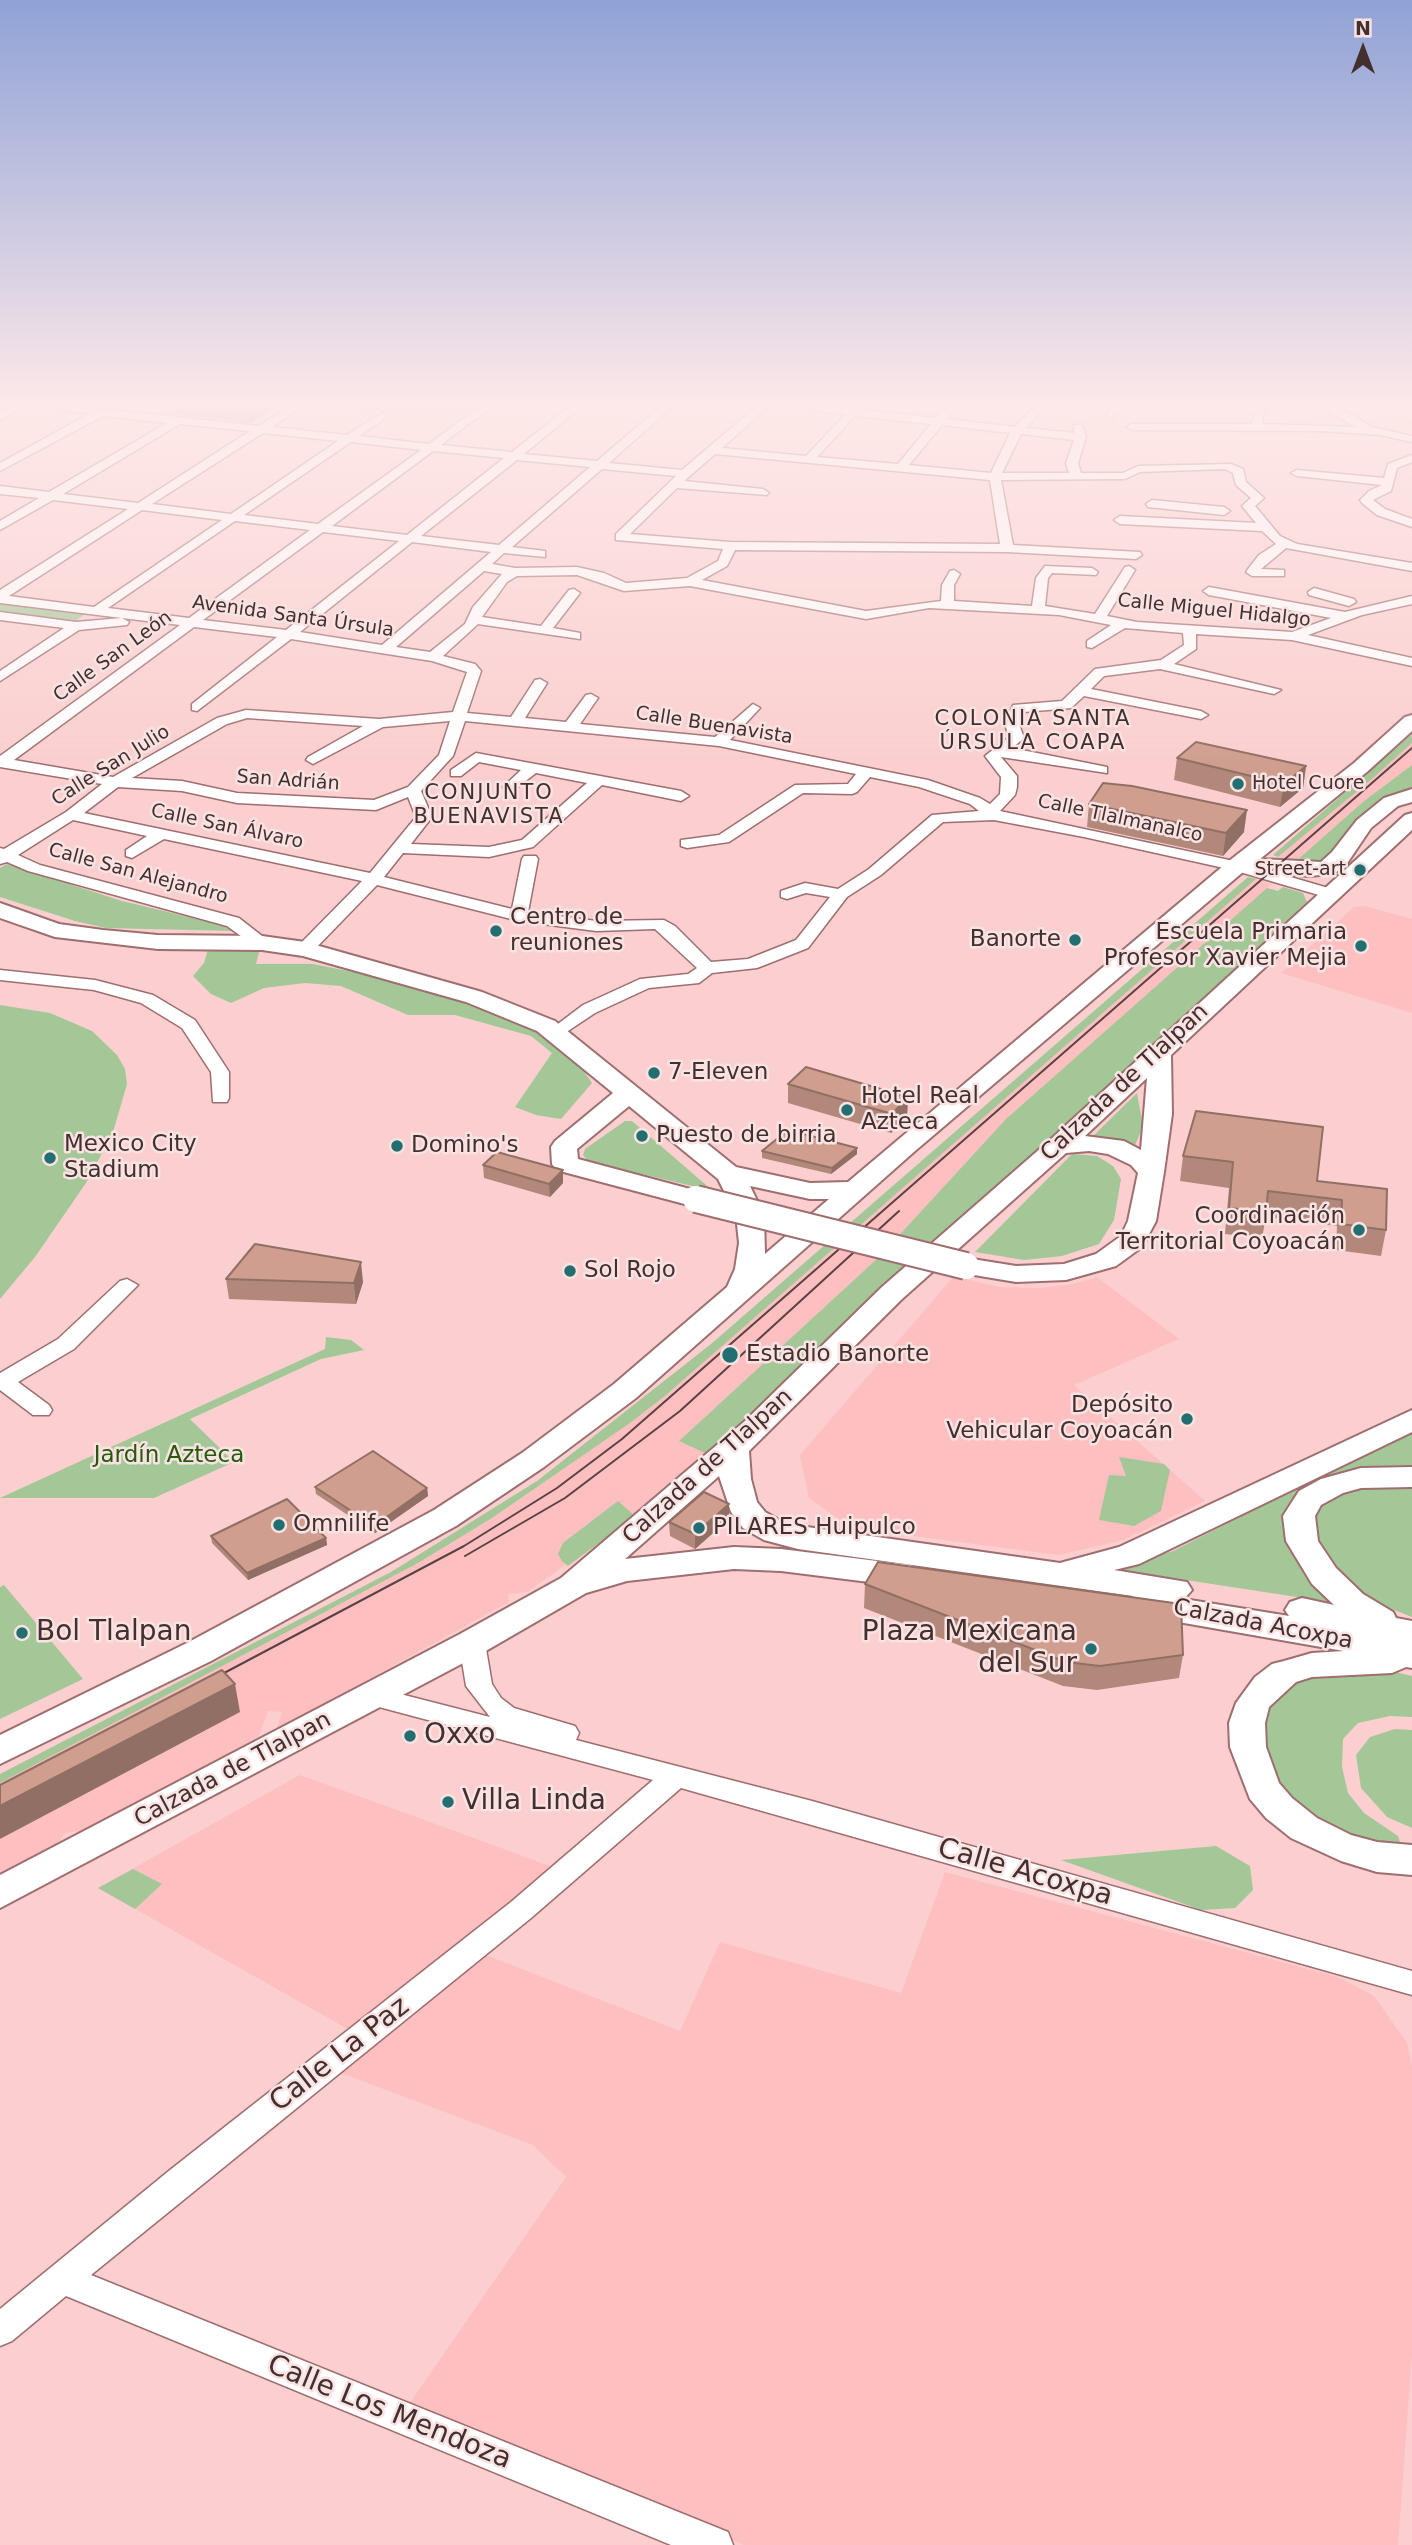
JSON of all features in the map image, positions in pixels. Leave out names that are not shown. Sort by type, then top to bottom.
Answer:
[{"type":"main road","points":[[0,1751],[199,1652],[445,1518],[533,1460],[625,1391],[737,1296],[906,1145],[1237,866],[1361,767],[1412,721]]},
{"type":"main road","points":[[1237,866],[1261,865],[1311,870],[1327,867],[1340,856],[1364,824],[1391,802],[1412,796]]},
{"type":"main road","name":"Calzada de Tlalpan","points":[[0,1894],[373,1696],[573,1586],[733,1448],[892,1293],[1059,1146],[1329,893],[1412,819]]},
{"type":"main road","points":[[0,910],[55,930],[103,937],[158,942],[262,943],[305,949],[484,1000],[535,1020],[556,1034],[727,1173],[745,1200],[753,1230],[752,1257],[737,1296]]},
{"type":"main road","points":[[629,1093],[564,1147],[565,1164],[966,1266],[999,1273],[1034,1275],[1073,1270],[1106,1260],[1125,1248],[1137,1234],[1151,1172],[1159,1114],[1159,1052]]},
{"type":"main road","points":[[1059,1146],[1089,1143],[1115,1147],[1140,1159],[1151,1172]]},
{"type":"main road","points":[[727,1173],[810,1191],[858,1190]]},
{"type":"main road","points":[[1026,1569],[1082,1567],[1128,1556],[1412,1420]]},
{"type":"main road","name":"Calzada Acoxpa","points":[[733,1448],[735,1479],[742,1505],[754,1520],[775,1532],[1265,1604],[1409,1645]]},
{"type":"main road","points":[[1409,1645],[1324,1576],[1302,1541],[1299,1516],[1310,1499],[1332,1486],[1361,1478],[1412,1477]]},
{"type":"main road","name":"Calzada Acoxpa","points":[[573,1586],[625,1570],[678,1562],[734,1558],[781,1560],[1212,1613],[1409,1645]]},
{"type":"main road","points":[[1409,1645],[1284,1673],[1267,1686],[1253,1703],[1247,1723],[1252,1765],[1263,1789],[1287,1815],[1304,1828],[1340,1847],[1377,1857],[1412,1860]]},
{"type":"street","points":[[0,598],[112,526]]},
{"type":"street","points":[[96,611],[219,526]]},
{"type":"street","points":[[293,526],[541,554]]},
{"type":"street","name":"Calle San León","points":[[0,763],[323,526]]},
{"type":"street","points":[[197,707],[426,526]]},
{"type":"street","points":[[386,649],[530,526]]},
{"type":"street","points":[[629,526],[620,534],[626,539],[730,546],[905,554],[1007,548],[1136,555]]},
{"type":"street","points":[[1003,526],[1007,548]]},
{"type":"street","points":[[1237,526],[1262,527],[1284,544],[1412,567]]},
{"type":"street","points":[[1280,573],[1252,572],[1263,558],[1284,544]]},
{"type":"street","points":[[690,582],[727,559],[730,546]]},
{"type":"street","points":[[608,578],[615,575],[620,563]]},
{"type":"street","name":"Calle Miguel Hidalgo","points":[[484,567],[515,572],[577,571],[631,587],[690,582],[866,615],[920,605],[1000,607],[1189,631],[1246,631],[1293,636],[1412,662]]},
{"type":"street","points":[[1038,610],[1042,578],[1049,569],[1092,572]]},
{"type":"street","points":[[1099,618],[1129,570]]},
{"type":"street","points":[[433,657],[475,620],[478,610],[502,579],[515,572]]},
{"type":"street","points":[[947,605],[947,585],[954,574]]},
{"type":"street","points":[[1209,591],[1348,617]]},
{"type":"street","points":[[1314,592],[1379,608]]},
{"type":"street","points":[[544,631],[574,593]]},
{"type":"street","name":"Avenida Santa Úrsula","points":[[0,598],[290,635],[386,649],[462,664],[474,671],[459,716]]},
{"type":"street","points":[[1293,636],[1348,617],[1412,600]]},
{"type":"street","points":[[1000,607],[1007,620]]},
{"type":"street","name":"Avenida Santa Úrsula","points":[[0,616],[76,626],[148,618]]},
{"type":"street","points":[[475,620],[575,636]]},
{"type":"street","points":[[1092,644],[1121,624]]},
{"type":"street","points":[[0,677],[76,626]]},
{"type":"street","points":[[1161,665],[1191,646],[1189,631]]},
{"type":"street","points":[[556,1034],[589,1009],[646,983],[693,979],[707,968],[751,964],[802,944],[841,894],[875,872],[939,818],[993,813],[1007,795],[1009,776],[992,756],[1017,738],[1012,724],[1018,709],[1066,705],[1100,672],[1161,665],[1274,690]]},
{"type":"street","points":[[516,721],[540,684]]},
{"type":"street","points":[[1082,691],[1201,715]]},
{"type":"street","points":[[570,727],[591,698]]},
{"type":"street","points":[[719,743],[753,708]]},
{"type":"street","name":"Calle Buenavista","points":[[246,714],[379,723],[459,716],[719,743],[943,789],[993,813]]},
{"type":"street","name":"Calle San Julio","points":[[2,856],[71,815],[115,782],[222,721],[246,714]]},
{"type":"street","points":[[305,949],[374,880],[424,817],[413,790],[446,756],[459,716]]},
{"type":"street","points":[[313,760],[379,723]]},
{"type":"street","points":[[998,750],[1102,770]]},
{"type":"street","points":[[457,773],[476,757],[681,796]]},
{"type":"street","name":"San Adrián","points":[[0,763],[115,782],[182,786],[237,799],[292,799],[376,805],[413,790]]},
{"type":"street","points":[[511,787],[533,768]]},
{"type":"street","points":[[687,843],[723,839],[800,788],[852,789],[865,773]]},
{"type":"street","points":[[399,848],[489,852],[527,844],[599,780]]},
{"type":"street","name":"Calle Tlalmanalco","points":[[993,813],[1237,866],[1329,893]]},
{"type":"street","name":"Calle San Álvaro","points":[[71,815],[374,880],[519,916],[596,926],[658,924],[669,930],[707,968]]},
{"type":"street","points":[[132,853],[161,834]]},
{"type":"street","name":"Calle San Alejandro","points":[[2,856],[34,868],[233,922],[262,943]]},
{"type":"street","points":[[519,916],[530,859]]},
{"type":"street","points":[[787,894],[805,888],[841,894]]},
{"type":"street","points":[[0,975],[95,985],[147,999],[189,1024],[220,1072],[220,1098]]},
{"type":"street","points":[[41,1410],[1,1382],[66,1344],[127,1284]]},
{"type":"street","name":"Calle Acoxpa","points":[[471,1643],[479,1686],[505,1715],[620,1748],[646,1768]]},
{"type":"street","name":"Calle Acoxpa","points":[[373,1696],[812,1812],[1409,1987]]},
{"type":"street","name":"Calle La Paz","points":[[0,2330],[181,2180],[564,1875],[676,1776]]},
{"type":"street","name":"Calle Los Mendoza","points":[[64,2279],[715,2545]]},
{"type":"shaded area","points":[[1412,743],[1412,765],[1364,801],[1295,862],[1278,857]]},
{"type":"shaded area","points":[[1256,879],[1272,884],[1006,1119],[880,1256],[680,1440],[707,1454],[635,1516],[527,1592],[508,1594],[509,1602],[276,1730],[282,1712],[268,1711],[258,1738],[88,1830],[65,1833],[58,1843],[0,1874],[0,1783],[418,1563],[492,1518],[630,1423],[665,1396]]},
{"type":"shaded area","name":"Escuela Primaria Profesor Xavier Mejia","points":[[1365,906],[1412,919],[1412,1013],[1281,973],[1354,907]]},
{"type":"shaded area","points":[[954,1276],[999,1287],[1040,1288],[1073,1284],[1097,1277],[1179,1339],[1074,1385],[1205,1501],[1124,1540],[1059,1555],[851,1528],[809,1498],[800,1455]]},
{"type":"shaded area","points":[[300,1775],[555,1868],[353,2032],[98,1888]]},
{"type":"shaded area","points":[[945,1872],[1338,1977],[1374,1996],[1407,2043],[1412,2067],[1412,2354],[1398,2545],[744,2545],[407,2407],[566,2177],[533,2145],[333,2070],[476,1951],[680,2031],[720,1942],[901,1993]]},
{"type":"green space","points":[[0,603],[85,614],[74,622],[0,612]]},
{"type":"green space","points":[[1412,734],[1412,743],[1374,777],[1278,857],[1273,855]]},
{"type":"green space","points":[[1412,765],[1412,793],[1327,862],[1295,862],[1364,801]]},
{"type":"green space","points":[[7,864],[122,901],[235,928],[234,931],[106,928],[75,921],[0,897],[0,868]]},
{"type":"green space","points":[[1248,877],[1256,879],[665,1396],[630,1423],[492,1518],[418,1563],[0,1783],[0,1774],[391,1572],[537,1481],[711,1344]]},
{"type":"green space","points":[[1283,887],[1303,893],[1307,902],[988,1198],[707,1454],[679,1441],[880,1256],[1006,1119],[1267,888],[1278,891]]},
{"type":"green space","points":[[209,946],[260,949],[256,964],[313,964],[358,973],[483,1008],[533,1028],[577,1061],[592,1083],[561,1119],[536,1115],[515,1107],[552,1053],[531,1036],[455,1015],[408,1015],[341,986],[305,983],[264,988],[231,1003],[211,994],[193,976],[204,963]]},
{"type":"green space","name":"Mexico City Stadium","points":[[0,1005],[50,1013],[92,1031],[117,1055],[125,1069],[127,1084],[113,1132],[88,1180],[35,1257],[0,1299]]},
{"type":"green space","points":[[1137,1093],[1143,1126],[1134,1148],[1093,1136]]},
{"type":"green space","points":[[625,1121],[632,1121],[713,1191],[588,1161],[583,1155],[585,1149]]},
{"type":"green space","points":[[1072,1154],[1097,1156],[1113,1166],[1121,1179],[1114,1220],[1099,1244],[1062,1256],[1024,1260],[975,1252]]},
{"type":"green space","name":"Jardín Azteca","points":[[326,1337],[351,1340],[364,1350],[321,1359],[190,1419],[234,1462],[154,1498],[0,1498],[325,1349]]},
{"type":"green space","points":[[1412,1430],[1412,1468],[1392,1466],[1351,1471],[1302,1493],[1285,1511],[1287,1534],[1336,1603],[1114,1569],[1173,1551]]},
{"type":"green space","points":[[1119,1457],[1164,1464],[1170,1470],[1161,1511],[1134,1526],[1099,1520],[1109,1475],[1126,1476]]},
{"type":"green space","points":[[1363,1486],[1412,1486],[1412,1617],[1362,1597],[1322,1559],[1309,1524],[1327,1498]]},
{"type":"green space","points":[[618,1501],[635,1516],[568,1566],[562,1561],[558,1554],[563,1543]]},
{"type":"green space","name":"Bol Tlalpan","points":[[4,1585],[83,1679],[0,1719],[0,1587]]},
{"type":"green space","points":[[1378,1668],[1412,1676],[1412,1717],[1390,1716],[1358,1723],[1343,1739],[1342,1767],[1348,1793],[1364,1813],[1398,1836],[1403,1851],[1328,1834],[1273,1789],[1261,1714],[1276,1694],[1303,1677]]},
{"type":"green space","points":[[1395,1729],[1412,1730],[1412,1828],[1387,1817],[1361,1788],[1356,1755],[1370,1737]]},
{"type":"green space","points":[[1216,1846],[1250,1866],[1253,1890],[1235,1908],[1201,1910],[1061,1860]]},
{"type":"green space","points":[[133,1869],[162,1884],[135,1909],[98,1888]]},
{"type":"building","points":[[1196,742],[1306,766],[1284,784],[1177,758]]},
{"type":"building","points":[[1103,783],[1132,786],[1247,810],[1226,833],[1089,804]]},
{"type":"building","points":[[806,1067],[908,1097],[892,1114],[788,1084]]},
{"type":"building","points":[[1196,1111],[1323,1127],[1317,1181],[1387,1189],[1386,1230],[1341,1224],[1342,1200],[1268,1191],[1266,1212],[1229,1208],[1233,1162],[1183,1156]]},
{"type":"building","points":[[788,1130],[857,1148],[832,1168],[762,1151]]},
{"type":"building","points":[[497,1152],[563,1170],[549,1184],[483,1165]]},
{"type":"building","points":[[255,1244],[361,1262],[354,1283],[226,1279]]},
{"type":"building","points":[[373,1451],[427,1488],[374,1526],[315,1487]]},
{"type":"building","points":[[704,1492],[729,1504],[695,1534],[669,1522]]},
{"type":"building","name":"Omnilife","points":[[287,1499],[326,1538],[247,1573],[211,1536]]},
{"type":"building","points":[[878,1562],[1181,1604],[1183,1655],[1100,1666],[1066,1662],[865,1584]]},
{"type":"building","points":[[222,1670],[235,1684],[0,1806],[0,1785]]},
{"type":"tram line","points":[[209,1681],[464,1546],[557,1488],[622,1439],[1412,748]]},
{"type":"tram line","points":[[465,1556],[565,1498],[680,1411],[899,1211]]},
{"type":"place","name":"Hotel Cuore","points":[[1238,784]]},
{"type":"place","name":"Street-art","points":[[1360,870]]},
{"type":"place","name":"Centro de reuniones","points":[[496,931]]},
{"type":"place","name":"Banorte","points":[[1075,940]]},
{"type":"place","name":"Escuela Primaria Profesor Xavier Mejia","points":[[1361,946]]},
{"type":"place","name":"7-Eleven","points":[[654,1073]]},
{"type":"place","name":"Hotel Real Azteca","points":[[847,1110]]},
{"type":"place","name":"Puesto de birria","points":[[642,1136]]},
{"type":"place","name":"Domino's","points":[[397,1146]]},
{"type":"place","name":"Mexico City Stadium","points":[[50,1158]]},
{"type":"place","name":"Coordinación Territorial Coyoacán","points":[[1359,1230]]},
{"type":"place","name":"Sol Rojo","points":[[570,1271]]},
{"type":"place","name":"Estadio Banorte","points":[[730,1355]]},
{"type":"place","name":"Depósito Vehicular Coyoacán","points":[[1187,1419]]},
{"type":"place","name":"Omnilife","points":[[279,1525]]},
{"type":"place","name":"PILARES Huipulco","points":[[699,1528]]},
{"type":"place","name":"Bol Tlalpan","points":[[22,1633]]},
{"type":"place","name":"Plaza Mexicana del Sur","points":[[1091,1649]]},
{"type":"place","name":"Oxxo","points":[[410,1736]]},
{"type":"place","name":"Villa Linda","points":[[448,1802]]},
{"type":"district","name":"COLONIA SANTA ÚRSULA COAPA","points":[[1033,732]]},
{"type":"district","name":"CONJUNTO BUENAVISTA","points":[[489,806]]}]
